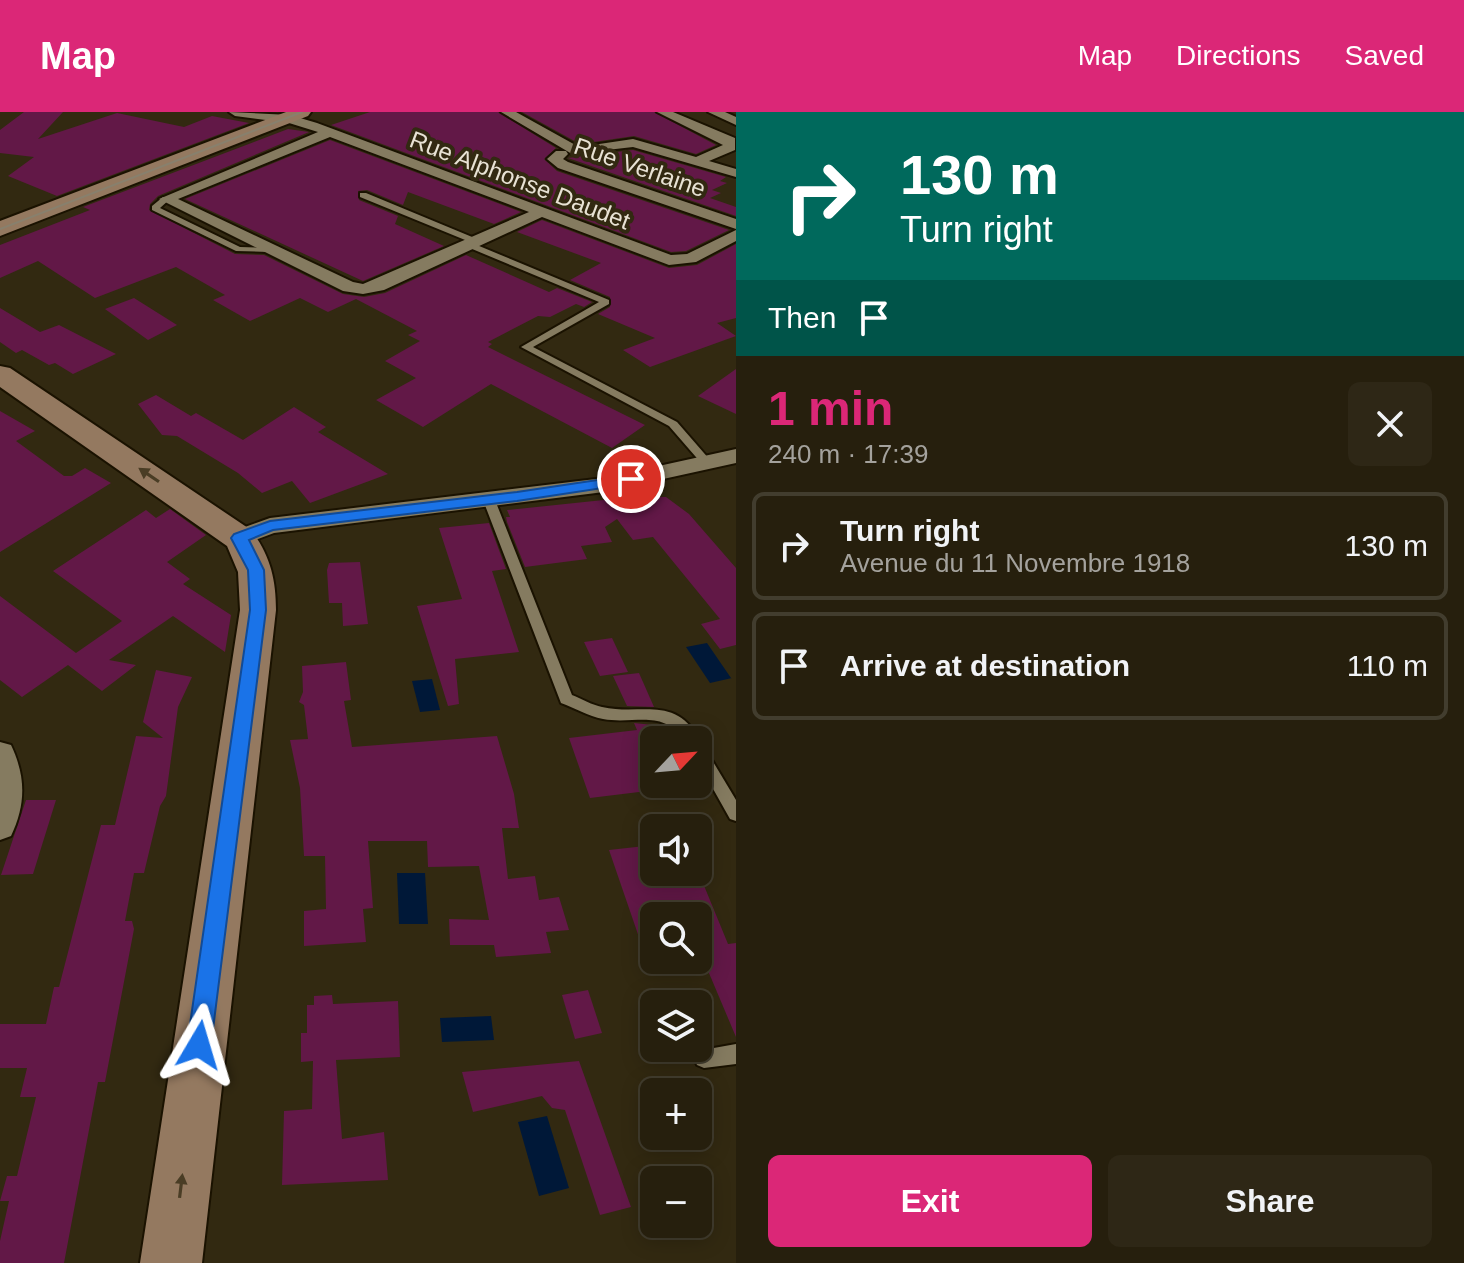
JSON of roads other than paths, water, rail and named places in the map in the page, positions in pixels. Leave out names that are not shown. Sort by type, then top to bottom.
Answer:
[{"type":"street","name":"Rue Alphonse Daudet","points":[[235,112],[290,115],[676,261],[690,259],[736,235]]},
{"type":"street","points":[[507,112],[577,151],[625,143],[736,173]]},
{"type":"street","points":[[663,112],[730,141],[730,147],[698,161]]},
{"type":"street","points":[[714,112],[736,121]]},
{"type":"street","points":[[0,227],[290,115]]},
{"type":"street","points":[[330,132],[166,199],[349,287],[363,289],[378,286],[542,212]]},
{"type":"street","name":"Rue Verlaine","points":[[577,151],[554,159],[736,224]]},
{"type":"street","points":[[0,374],[239,538],[252,557],[256,570],[258,610],[171,1263]]},
{"type":"street","points":[[239,538],[270,526],[604,485],[736,456]]},
{"type":"street","points":[[0,754],[9,773],[9,799],[0,826]]},
{"type":"lane","points":[[363,195],[606,302],[526,347],[673,424],[706,462]]},
{"type":"lane","points":[[489,500],[566,699],[602,713],[661,713],[685,726]]},
{"type":"lane","points":[[712,773],[736,814]]},
{"type":"lane","points":[[712,1057],[736,1054]]},
{"type":"water","points":[[707,643],[732,678],[710,683],[686,647]]},
{"type":"water","points":[[432,679],[440,710],[420,712],[412,681]]},
{"type":"water","points":[[397,873],[425,873],[428,924],[399,924]]},
{"type":"water","points":[[491,1016],[494,1040],[442,1042],[440,1018]]},
{"type":"water","points":[[547,1116],[569,1188],[539,1196],[518,1122]]},
{"type":"tram line","points":[[0,229],[302,112]]}]
